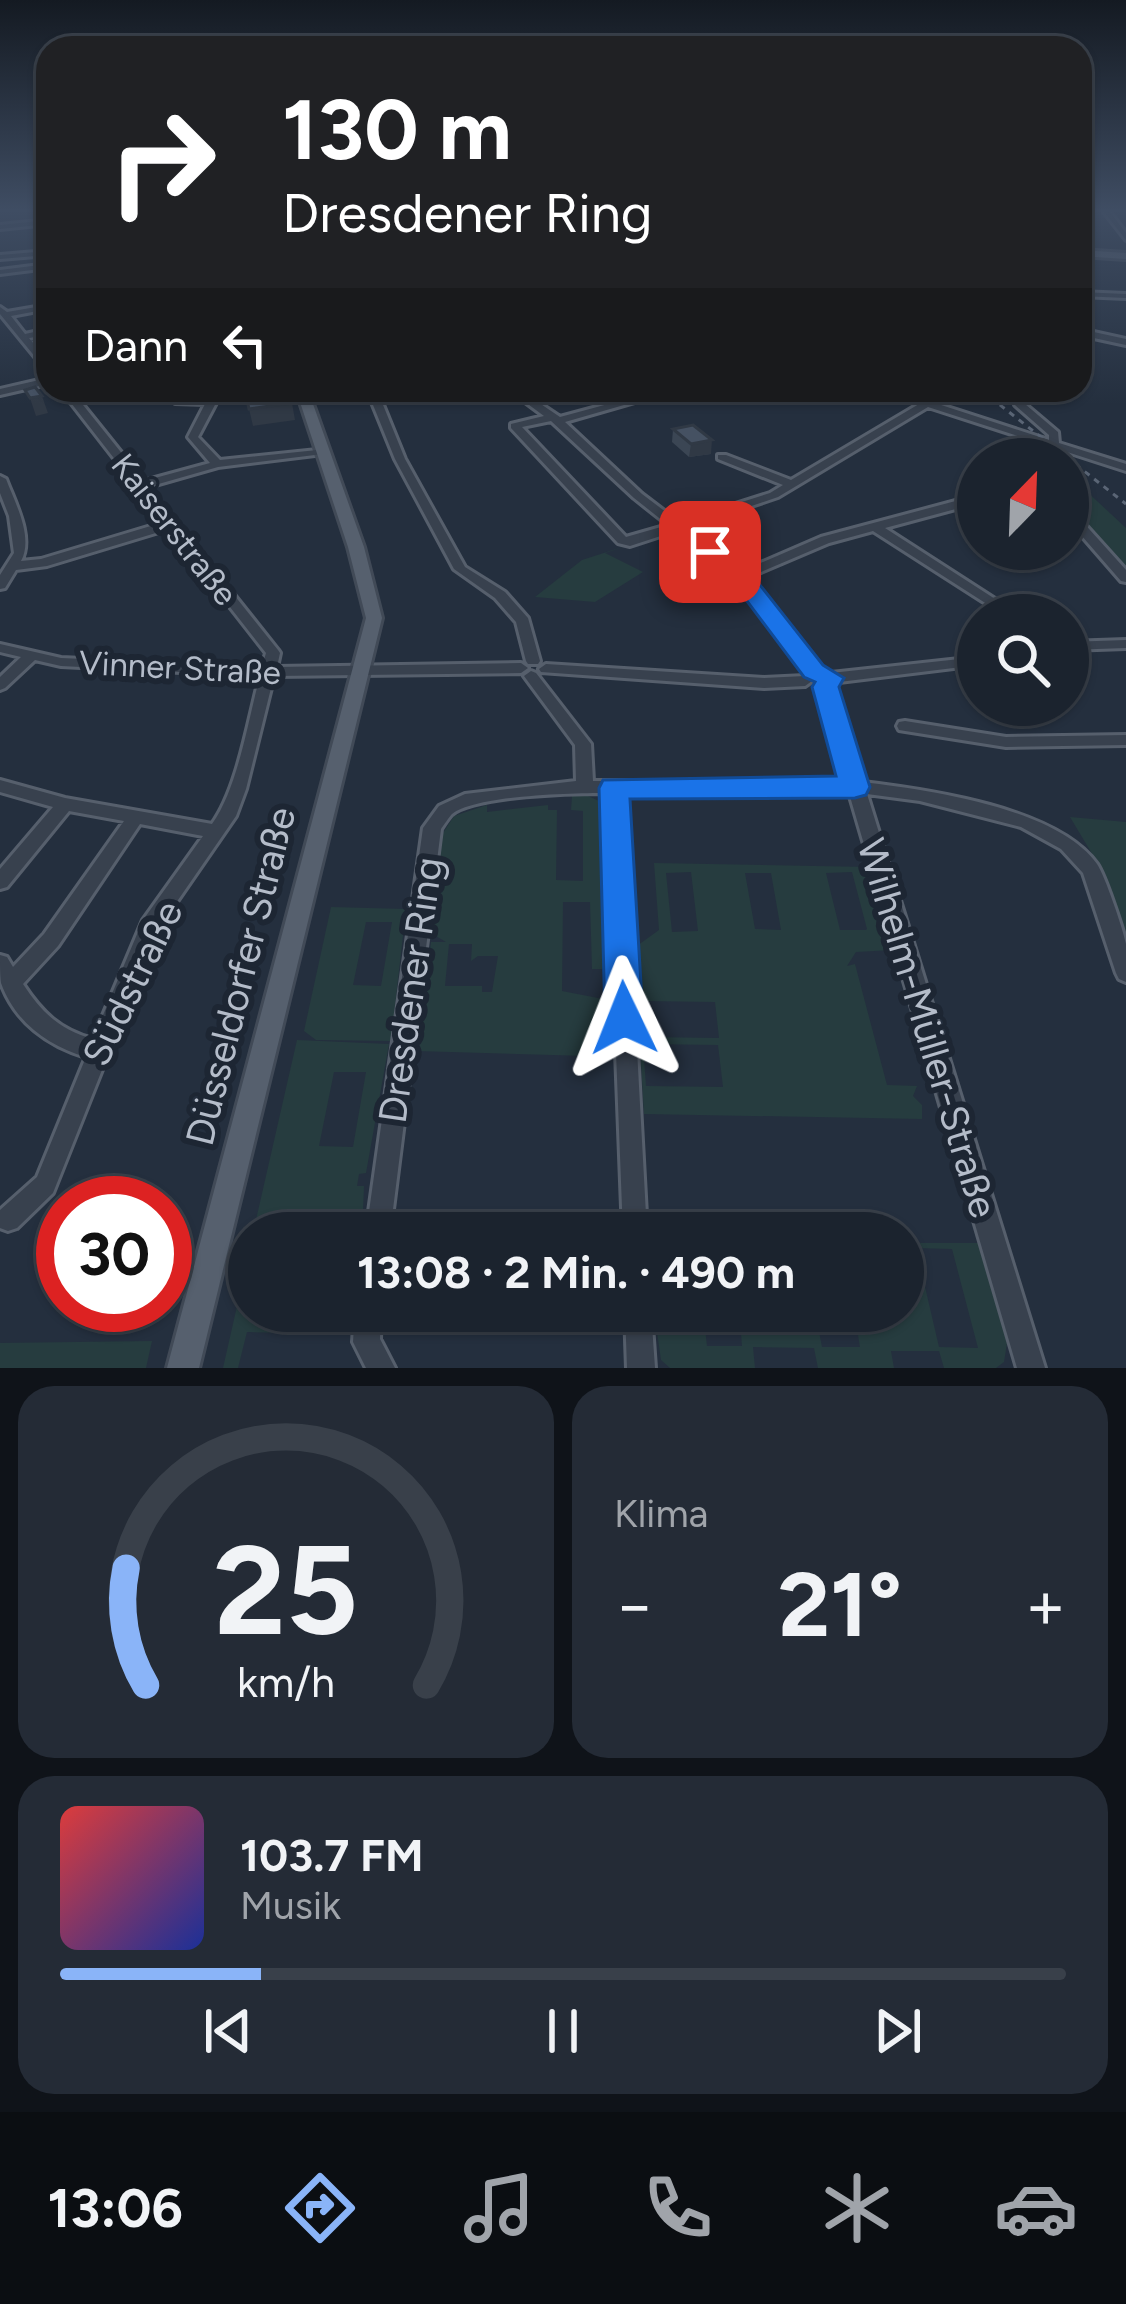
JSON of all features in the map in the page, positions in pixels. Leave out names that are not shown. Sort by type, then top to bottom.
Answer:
[{"type":"main road","name":"Düsseldorfer Straße","points":[[183,1368],[374,618],[306,402]]},
{"type":"street","points":[[1092,295],[1126,296]]},
{"type":"street","points":[[2,312],[36,308]]},
{"type":"street","points":[[2,312],[36,353]]},
{"type":"street","points":[[22,337],[36,334]]},
{"type":"street","points":[[1092,335],[1126,342]]},
{"type":"street","points":[[0,392],[36,384]]},
{"type":"street","name":"Kaiserstraße","points":[[75,402],[273,653],[268,672]]},
{"type":"street","points":[[211,402],[193,437],[218,464]]},
{"type":"street","points":[[377,402],[400,459],[460,569],[500,595],[523,621],[533,668],[583,744],[585,788]]},
{"type":"street","points":[[531,402],[741,576],[809,676],[828,683],[957,664]]},
{"type":"street","points":[[623,402],[515,426],[622,541],[636,541],[794,485],[927,404]]},
{"type":"street","points":[[921,402],[1035,438]]},
{"type":"street","points":[[1022,402],[1054,438]]},
{"type":"street","points":[[139,486],[218,464],[323,451]]},
{"type":"street","points":[[1089,455],[1126,467]]},
{"type":"street","points":[[722,457],[794,485]]},
{"type":"street","points":[[0,478],[15,516],[20,554],[0,585]]},
{"type":"street","points":[[741,576],[806,546],[957,504]]},
{"type":"street","points":[[15,566],[42,563],[171,524]]},
{"type":"street","points":[[874,526],[980,594]]},
{"type":"street","points":[[1089,537],[1126,578]]},
{"type":"street","points":[[1089,645],[1126,644]]},
{"type":"street","name":"Vinner Straße","points":[[0,648],[30,657],[268,672],[533,668],[764,682],[809,676]]},
{"type":"street","points":[[0,685],[30,657]]},
{"type":"street","name":"Südstraße","points":[[8,1219],[45,1185],[150,926],[217,832],[238,789],[268,672]]},
{"type":"street","name":"Wilhelm-Müller-Straße","points":[[828,683],[855,787],[1031,1368]]},
{"type":"street","points":[[905,726],[1006,742],[1126,740]]},
{"type":"street","points":[[0,786],[65,804],[217,832]]},
{"type":"street","name":"Dresdener Ring","points":[[381,1212],[432,828],[445,809],[471,798],[585,788],[855,787],[920,795],[1006,816],[1067,844],[1091,870],[1126,973]]},
{"type":"street","points":[[614,788],[634,1212]]},
{"type":"street","points":[[0,882],[65,804]]},
{"type":"street","points":[[97,1050],[60,1041],[31,1016],[6,972],[51,940],[135,818]]},
{"type":"street","points":[[367,1332],[366,1342],[381,1368]]},
{"type":"street","points":[[639,1332],[641,1368]]},
{"type":"green space","points":[[1089,494],[1126,528],[1126,573],[1089,533]]},
{"type":"green space","points":[[644,540],[605,553],[643,572],[595,602],[535,597],[582,560]]},
{"type":"green space","points":[[586,795],[601,802],[605,969],[592,969],[590,902],[563,902],[562,991],[603,999],[608,1013],[600,1022],[605,1046],[587,1056],[416,1051],[431,942],[446,942],[429,932],[443,833],[454,816],[487,805],[487,812],[548,805],[548,810],[557,810],[556,880],[583,881],[583,811],[571,810],[572,796]],"holes":[[[449,944],[472,944],[471,961],[478,956],[498,956],[492,992],[482,992],[482,986],[445,986]]]},
{"type":"green space","points":[[1070,817],[1126,822],[1126,947],[1094,857]]},
{"type":"green space","points":[[654,863],[869,867],[893,950],[856,952],[847,966],[855,964],[887,1085],[917,1086],[913,1096],[922,1105],[922,1119],[644,1114],[634,948],[659,930]],"holes":[[[691,872],[698,931],[672,932],[666,873]],[[852,872],[866,930],[840,930],[826,873]],[[745,873],[771,873],[781,930],[755,929]],[[642,1001],[715,1002],[719,1038],[644,1037]],[[643,1044],[718,1045],[723,1087],[646,1086]]]},
{"type":"green space","points":[[331,907],[406,909],[391,1041],[316,1040],[304,1031]],"holes":[[[366,922],[392,922],[381,986],[353,985]]]},
{"type":"green space","points":[[297,1040],[389,1044],[366,1173],[359,1174],[357,1186],[364,1186],[363,1212],[258,1212]],"holes":[[[334,1072],[366,1072],[353,1147],[319,1146]]]},
{"type":"green space","points":[[924,1243],[978,1243],[1007,1343],[1004,1362],[996,1368],[944,1368],[939,1351],[891,1351],[894,1368],[818,1368],[814,1348],[753,1347],[755,1368],[670,1368],[661,1360],[657,1332],[705,1332],[707,1346],[742,1346],[741,1332],[819,1332],[822,1347],[860,1347],[858,1332],[924,1332],[924,1282],[939,1347],[978,1348],[952,1249],[924,1248]]},
{"type":"green space","points":[[231,1332],[247,1332],[238,1368],[223,1368]]},
{"type":"green space","points":[[247,1332],[348,1332],[348,1334]]},
{"type":"green space","points":[[152,1341],[146,1368],[0,1368],[0,1343]]},
{"type":"building","points":[[247,402],[292,403],[249,409]]},
{"type":"building","points":[[693,425],[712,440],[691,444],[673,429]]},
{"type":"railway","points":[[996,402],[1126,504]]},
{"type":"route","points":[[624,1018],[614,788],[855,787],[826,687],[830,678],[814,671],[741,576],[710,552]]}]
